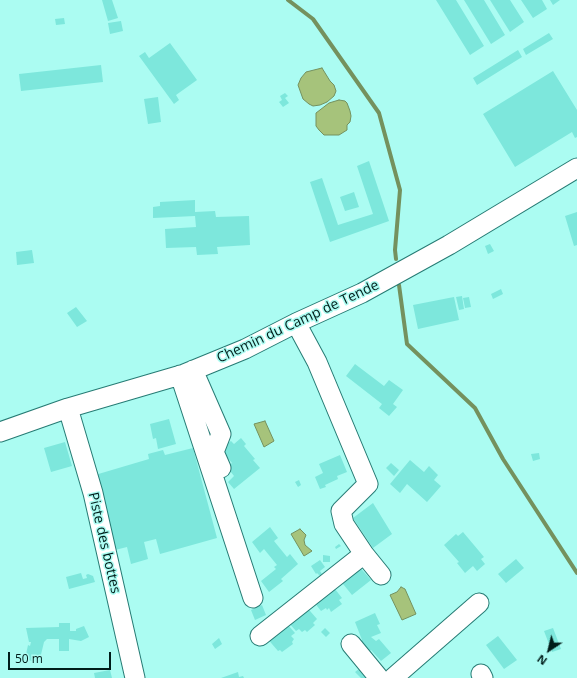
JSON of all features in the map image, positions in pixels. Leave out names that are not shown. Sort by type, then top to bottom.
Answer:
[{"type":"street","name":"Chemin du Camp de Tende","points":[[0,432],[68,408],[187,373],[245,349],[296,323],[362,293],[449,245],[577,168]]},
{"type":"street","points":[[296,323],[317,362],[368,484],[341,511],[344,524],[364,554],[381,575]]},
{"type":"street","points":[[187,373],[221,434],[214,452],[225,479]]},
{"type":"street","points":[[187,373],[252,598]]},
{"type":"street","name":"Piste des bottes","points":[[68,408],[93,493],[135,678]]},
{"type":"street","points":[[260,636],[364,554]]},
{"type":"street","points":[[393,678],[479,603]]},
{"type":"street","points":[[351,644],[379,678]]},
{"type":"shaded area","points":[[322,68],[334,85],[336,91],[334,96],[327,102],[313,106],[303,99],[298,85],[306,72]]},
{"type":"shaded area","points":[[339,100],[347,103],[350,111],[351,116],[350,122],[347,125],[347,130],[339,135],[324,135],[316,126],[316,113],[329,103]]},
{"type":"shaded area","points":[[265,421],[274,441],[264,447],[254,424]]},
{"type":"shaded area","points":[[300,529],[306,535],[304,540],[305,545],[312,551],[304,556],[291,534]]},
{"type":"shaded area","points":[[401,587],[405,589],[416,614],[402,620],[390,595],[397,592]]},
{"type":"building","points":[[102,0],[112,0],[118,18],[108,21]]},
{"type":"building","points":[[436,0],[456,0],[484,46],[470,55]]},
{"type":"building","points":[[464,0],[484,0],[505,35],[491,44]]},
{"type":"building","points":[[490,0],[510,0],[524,22],[510,32]]},
{"type":"building","points":[[521,0],[542,0],[547,9],[533,18]]},
{"type":"building","points":[[550,0],[560,0],[553,5]]},
{"type":"building","points":[[64,18],[65,24],[56,25],[55,19]]},
{"type":"building","points":[[121,21],[123,31],[110,34],[108,23]]},
{"type":"building","points":[[549,33],[553,39],[526,55],[523,49]]},
{"type":"building","points":[[170,43],[197,80],[176,95],[179,100],[174,104],[139,56],[145,52],[149,58]]},
{"type":"building","points":[[518,50],[522,57],[477,85],[473,78]]},
{"type":"building","points":[[101,65],[103,82],[21,91],[19,74]]},
{"type":"building","points":[[553,71],[577,110],[577,137],[575,138],[572,132],[515,167],[483,114]]},
{"type":"building","points":[[285,93],[288,96],[285,98],[289,103],[283,107],[279,102],[282,100],[280,96]]},
{"type":"building","points":[[158,97],[161,122],[148,124],[144,99]]},
{"type":"building","points":[[369,161],[389,221],[330,242],[310,182],[322,178],[338,225],[373,214],[357,166]]},
{"type":"building","points":[[354,192],[359,207],[345,211],[340,197]]},
{"type":"building","points":[[195,200],[195,212],[215,211],[216,217],[249,216],[250,245],[217,247],[218,254],[197,255],[196,247],[166,248],[165,229],[196,227],[195,216],[153,218],[153,207],[160,206],[160,202]]},
{"type":"building","points":[[577,212],[577,245],[574,246],[565,216]]},
{"type":"building","points":[[490,244],[494,251],[488,254],[485,246]]},
{"type":"building","points":[[32,250],[34,263],[17,265],[16,252]]},
{"type":"building","points":[[501,289],[503,294],[493,299],[491,294]]},
{"type":"building","points":[[462,296],[464,309],[459,310],[456,297]]},
{"type":"building","points":[[454,297],[459,320],[418,329],[413,305]]},
{"type":"building","points":[[469,297],[471,307],[465,308],[463,298]]},
{"type":"building","points":[[76,307],[87,321],[77,327],[67,313]]},
{"type":"building","points":[[355,364],[384,386],[389,380],[403,390],[393,404],[397,407],[389,416],[379,408],[382,404],[346,376]]},
{"type":"building","points":[[169,419],[176,444],[158,449],[156,438],[153,439],[150,424]]},
{"type":"building","points":[[241,438],[246,444],[244,446],[255,459],[253,460],[260,468],[234,489],[228,482],[234,476],[227,467],[232,463],[220,449],[231,441],[234,444]]},
{"type":"building","points":[[65,442],[72,466],[51,472],[44,448]]},
{"type":"building","points":[[193,448],[217,538],[160,554],[156,539],[144,542],[148,559],[131,564],[127,547],[115,550],[95,475],[149,459],[148,454],[163,450],[165,455]]},
{"type":"building","points":[[539,453],[540,459],[533,461],[531,454]]},
{"type":"building","points":[[340,455],[347,472],[337,476],[338,479],[320,489],[315,477],[323,473],[319,464]]},
{"type":"building","points":[[410,460],[424,472],[429,466],[438,475],[434,480],[441,486],[427,502],[407,484],[400,493],[390,484]]},
{"type":"building","points":[[391,463],[399,470],[394,476],[386,468]]},
{"type":"building","points":[[299,480],[301,485],[298,487],[295,482]]},
{"type":"building","points":[[373,503],[392,534],[373,548],[353,518]]},
{"type":"building","points":[[270,527],[278,538],[274,541],[287,557],[290,554],[298,564],[281,579],[283,581],[269,592],[261,581],[276,569],[274,567],[277,565],[264,549],[260,553],[252,542]]},
{"type":"building","points":[[463,532],[484,557],[481,559],[485,564],[477,571],[473,566],[465,573],[457,563],[459,562],[444,545],[456,534],[458,536]]},
{"type":"building","points":[[339,544],[341,546],[336,549],[335,547]]},
{"type":"building","points":[[323,555],[330,556],[330,562],[323,562]]},
{"type":"building","points":[[516,559],[524,568],[506,583],[498,574]]},
{"type":"building","points":[[320,560],[325,567],[320,571],[322,574],[320,576],[317,573],[316,574],[311,566]]},
{"type":"building","points":[[357,564],[371,580],[352,595],[339,579]]},
{"type":"building","points":[[81,573],[83,579],[87,578],[86,575],[88,574],[93,576],[95,582],[69,589],[66,577]]},
{"type":"building","points":[[331,584],[342,598],[339,600],[342,604],[331,612],[329,608],[321,611],[314,602]]},
{"type":"building","points":[[304,604],[317,619],[313,623],[315,625],[307,632],[305,630],[302,632],[299,629],[296,631],[288,622]]},
{"type":"building","points":[[262,605],[266,615],[255,620],[251,610]]},
{"type":"building","points":[[375,613],[380,624],[377,625],[381,633],[371,637],[376,641],[379,639],[391,653],[381,661],[371,650],[365,655],[357,645],[362,640],[355,622]]},
{"type":"building","points":[[59,623],[70,623],[70,631],[76,631],[76,629],[84,626],[89,637],[81,641],[69,639],[69,651],[59,651],[59,639],[47,639],[44,642],[39,663],[25,659],[28,645],[30,646],[31,642],[29,642],[26,628],[59,627]]},
{"type":"building","points":[[288,625],[295,633],[291,636],[294,639],[292,642],[293,644],[282,652],[280,650],[278,651],[266,637]]},
{"type":"building","points":[[325,628],[330,633],[326,637],[321,632]]},
{"type":"building","points":[[553,628],[561,649],[552,652],[544,631]]},
{"type":"building","points":[[498,636],[517,660],[504,669],[486,645]]},
{"type":"building","points":[[219,638],[222,644],[215,649],[212,644]]},
{"type":"building","points":[[364,665],[369,678],[361,678],[355,672]]},
{"type":"building","points":[[110,670],[112,678],[95,678],[94,673]]},
{"type":"building","points":[[238,672],[239,677],[243,676],[244,678],[221,678]]},
{"type":"waterway","points":[[288,0],[313,19],[379,113],[400,190],[395,250],[396,259]]},
{"type":"waterway","points":[[399,285],[407,344],[475,408],[503,459],[577,573]]}]
